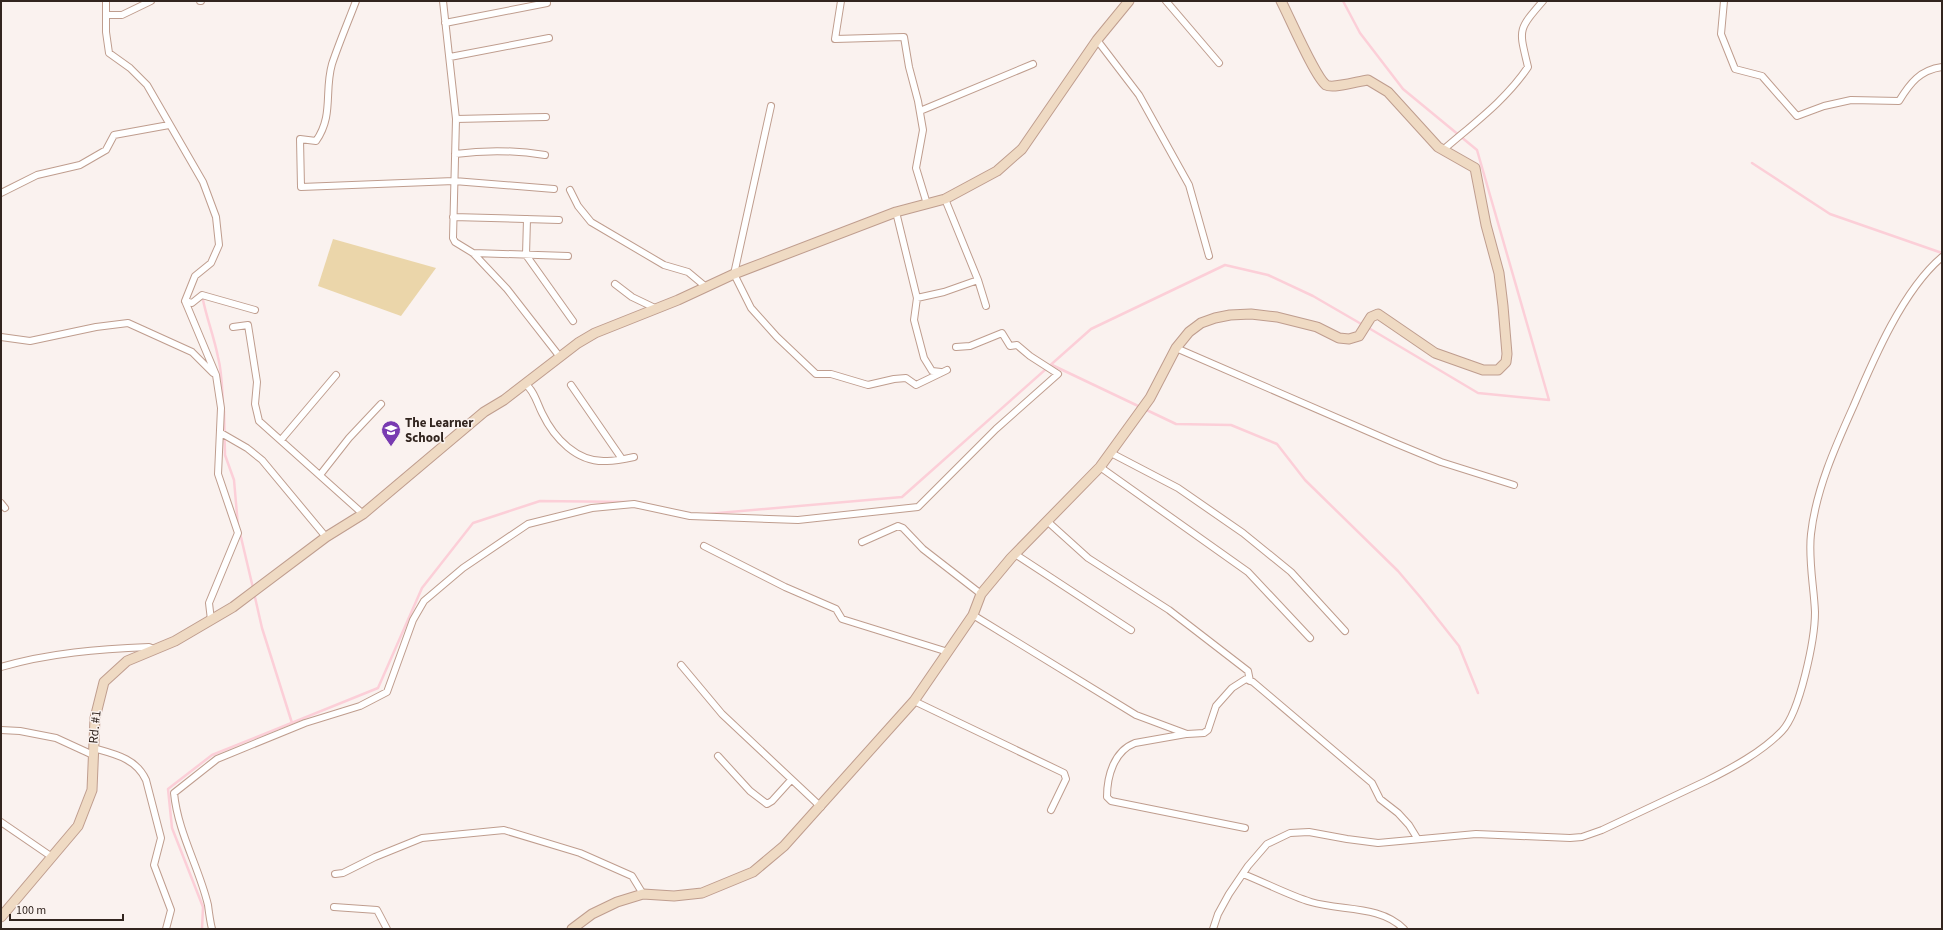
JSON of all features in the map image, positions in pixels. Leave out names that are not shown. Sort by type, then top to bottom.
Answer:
[{"type":"street","points":[[106,1],[109,53],[130,68],[146,85],[203,182],[216,217],[219,245],[211,263],[195,276],[185,300],[216,375],[221,408],[218,474],[238,533],[209,603],[211,620]]},
{"type":"street","points":[[106,15],[122,15],[151,1]]},
{"type":"street","points":[[356,1],[332,66],[328,111],[323,130],[316,141],[300,139],[301,187],[454,181],[554,189]]},
{"type":"street","points":[[443,1],[456,119],[452,232],[455,242],[473,253],[507,289],[560,357]]},
{"type":"street","points":[[841,1],[835,39],[904,37],[923,130],[916,168],[927,204]]},
{"type":"street","name":"Rd. #1","points":[[1,917],[78,826],[92,790],[95,718],[104,682],[127,661],[175,641],[256,591],[326,537],[363,514],[484,412],[504,400],[578,343],[595,333],[657,309],[734,274],[896,212],[945,199],[997,171],[1022,149],[1097,40],[1129,1]]},
{"type":"street","points":[[1166,1],[1219,63]]},
{"type":"street","points":[[572,929],[592,914],[617,902],[643,894],[674,896],[702,893],[753,872],[784,846],[821,807],[914,701],[973,615],[981,594],[1015,554],[1100,467],[1150,398],[1176,348],[1189,332],[1201,323],[1230,315],[1277,316],[1317,327],[1339,338],[1349,339],[1359,336],[1371,317],[1378,314],[1435,352],[1483,370],[1498,370],[1506,362],[1507,354],[1499,273],[1486,225],[1475,168],[1438,147],[1388,92],[1368,80],[1334,86],[1327,85],[1318,74],[1281,1]]},
{"type":"street","points":[[1443,150],[1489,111],[1513,86],[1528,67],[1520,34],[1527,19],[1543,1]]},
{"type":"street","points":[[1724,1],[1721,34],[1735,69],[1762,76],[1797,116],[1824,106],[1851,100],[1899,101],[1910,84],[1930,69],[1942,68]]},
{"type":"street","points":[[445,23],[547,3]]},
{"type":"street","points":[[450,57],[549,38]]},
{"type":"street","points":[[1097,40],[1139,95],[1189,185],[1209,256]]},
{"type":"street","points":[[920,111],[1033,64]]},
{"type":"street","points":[[771,106],[734,274],[751,308],[777,337],[816,374],[831,374],[868,385],[906,378],[916,385],[944,371],[932,372],[924,358],[914,320],[917,298],[896,212]]},
{"type":"street","points":[[456,119],[546,117]]},
{"type":"street","points":[[1,193],[37,175],[80,165],[106,150],[114,135],[169,125]]},
{"type":"street","points":[[455,154],[479,150],[523,151],[545,155]]},
{"type":"street","points":[[570,190],[582,212],[591,222],[664,265],[688,272],[706,287]]},
{"type":"street","points":[[945,199],[978,280],[986,306]]},
{"type":"street","points":[[453,216],[559,220]]},
{"type":"street","points":[[527,219],[526,255],[573,321]]},
{"type":"street","points":[[473,253],[568,256]]},
{"type":"street","points":[[1213,929],[1218,914],[1229,894],[1267,844],[1290,833],[1309,832],[1347,839],[1378,842],[1476,834],[1570,838],[1582,837],[1602,830],[1722,773],[1759,749],[1783,730],[1793,715],[1806,669],[1812,637],[1815,614],[1811,535],[1816,507],[1827,471],[1868,373],[1902,308],[1934,264],[1942,257]]},
{"type":"street","points":[[917,298],[944,292],[978,280]]},
{"type":"street","points":[[615,284],[632,296],[657,309]]},
{"type":"street","points":[[185,300],[192,302],[202,295],[255,310]]},
{"type":"street","points":[[1,337],[30,341],[96,327],[128,323],[192,352],[216,375]]},
{"type":"street","points":[[233,327],[248,324],[257,382],[255,404],[259,422],[363,514]]},
{"type":"street","points":[[212,929],[207,904],[186,845],[176,808],[174,793],[217,759],[306,723],[360,706],[387,692],[413,620],[424,601],[463,568],[528,524],[592,508],[634,504],[690,516],[798,520],[918,507],[996,429],[1058,374],[1030,356],[1017,345],[1010,346],[1002,333],[970,346],[956,347]]},
{"type":"street","points":[[1176,348],[1394,443],[1441,462],[1514,485]]},
{"type":"street","points":[[281,440],[336,375]]},
{"type":"street","points":[[525,384],[533,392],[543,416],[551,428],[570,450],[595,460],[606,461],[634,457]]},
{"type":"street","points":[[571,385],[622,459]]},
{"type":"street","points":[[320,475],[349,438],[381,404]]},
{"type":"street","points":[[221,434],[247,448],[262,460],[326,537]]},
{"type":"street","points":[[1111,453],[1178,488],[1243,533],[1291,572],[1345,631]]},
{"type":"street","points":[[1100,467],[1248,572],[1310,638]]},
{"type":"street","points":[[1047,521],[1088,558],[1169,610],[1248,671],[1250,681]]},
{"type":"street","points":[[862,542],[898,526],[903,528],[922,549],[981,594]]},
{"type":"street","points":[[704,546],[785,587],[836,609],[842,619],[948,652]]},
{"type":"street","points":[[1015,554],[1131,630]]},
{"type":"street","points":[[973,615],[1136,715],[1187,734]]},
{"type":"street","points":[[1,666],[30,658],[113,648],[149,646],[154,649]]},
{"type":"street","points":[[681,665],[722,714],[821,807]]},
{"type":"street","points":[[1246,828],[1111,801],[1107,797],[1109,780],[1118,755],[1127,746],[1135,743],[1187,734],[1204,733],[1208,730],[1216,706],[1232,688],[1246,679],[1266,691],[1372,783],[1380,799],[1409,824],[1417,838]]},
{"type":"street","points":[[914,701],[1064,773],[1066,779],[1051,810]]},
{"type":"street","points":[[1,730],[20,731],[56,738],[93,752],[122,756],[134,763],[143,773],[161,838],[154,865],[171,910],[166,929]]},
{"type":"street","points":[[718,756],[750,791],[767,804],[772,801],[791,780]]},
{"type":"street","points":[[1,822],[52,857]]},
{"type":"street","points":[[335,874],[343,873],[375,857],[422,838],[504,830],[580,852],[632,876],[643,894]]},
{"type":"street","points":[[1243,874],[1288,894],[1313,903],[1376,913],[1398,923],[1404,929]]},
{"type":"street","points":[[334,907],[377,910],[387,929]]},
{"type":"shaded area","points":[[333,239],[436,268],[401,316],[318,286]]},
{"type":"waterway","points":[[1343,1],[1360,33],[1403,89],[1477,150],[1549,400],[1478,393],[1367,327]]},
{"type":"waterway","points":[[1752,163],[1830,214],[1942,253]]},
{"type":"waterway","points":[[707,514],[902,497],[1091,329],[1225,265],[1268,275],[1313,296],[1363,325]]},
{"type":"waterway","points":[[203,300],[215,342],[222,380],[223,404]]},
{"type":"waterway","points":[[1052,365],[1176,424],[1231,425],[1277,444],[1305,480],[1398,571],[1421,598],[1459,646],[1478,693]]},
{"type":"waterway","points":[[224,411],[225,455],[234,480],[238,526]]},
{"type":"waterway","points":[[202,929],[203,907],[172,828],[168,789],[212,755],[378,688],[422,588],[473,523],[540,501],[629,502]]},
{"type":"waterway","points":[[240,533],[253,588]]},
{"type":"waterway","points":[[254,593],[262,628],[292,723]]},
{"type":"place","name":"The Learner School","points":[[391,447]]}]
